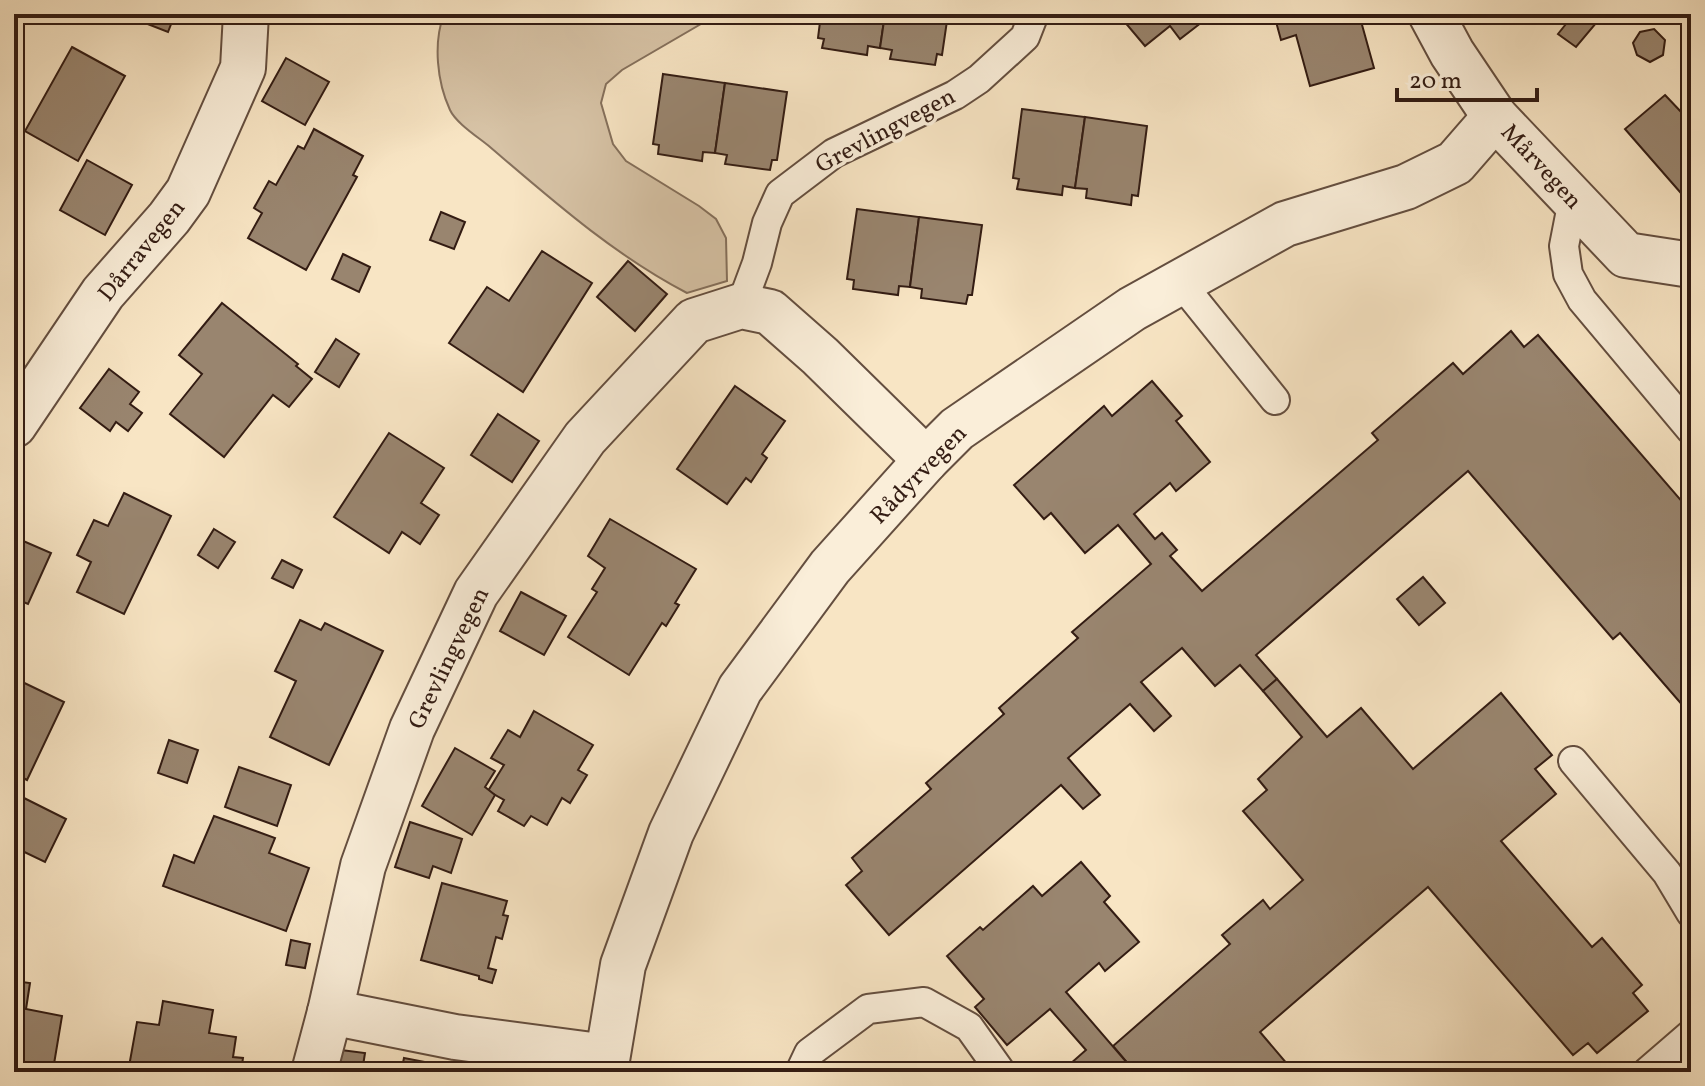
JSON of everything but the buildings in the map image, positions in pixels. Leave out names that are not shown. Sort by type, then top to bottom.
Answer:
[{"type":"street","name":"Dårravegen","points":[[14,425],[103,293],[188,192],[243,68],[246,14]]},
{"type":"street","name":"Mårvegen","points":[[1431,14],[1452,53],[1495,117],[1626,255],[1691,265]]},
{"type":"street","name":"Rådyrvegen","points":[[606,1064],[623,965],[671,833],[740,689],[830,567],[926,460],[957,429],[1132,309],[1285,224],[1406,187],[1455,163],[1495,117]]},
{"type":"street","points":[[741,306],[770,312],[820,356],[926,460]]},
{"type":"street","name":"Grevlingvegen","points":[[314,1072],[363,866],[412,729],[476,593],[585,438],[694,321],[741,306]]},
{"type":"street","points":[[330,1012],[606,1064]]},
{"type":"lane","name":"Grevlingvegen","points":[[741,306],[757,263],[767,223],[780,194],[834,153],[955,95],[979,79],[1025,37],[1034,14]]},
{"type":"lane","points":[[1573,200],[1564,246],[1568,274],[1582,300],[1691,430]]},
{"type":"lane","points":[[1180,282],[1275,400]]},
{"type":"lane","points":[[1573,761],[1667,873],[1691,913]]},
{"type":"lane","points":[[800,1072],[809,1053],[868,1009],[924,1002],[969,1027],[1001,1072]]},
{"type":"lane","points":[[1647,1072],[1691,1034]]},
{"type":"shaded area","points":[[444,14],[718,14],[622,70],[606,84],[601,103],[613,144],[626,161],[716,219],[726,238],[727,281],[687,293],[660,278],[584,226],[462,125],[450,110],[439,75],[438,37]]}]
